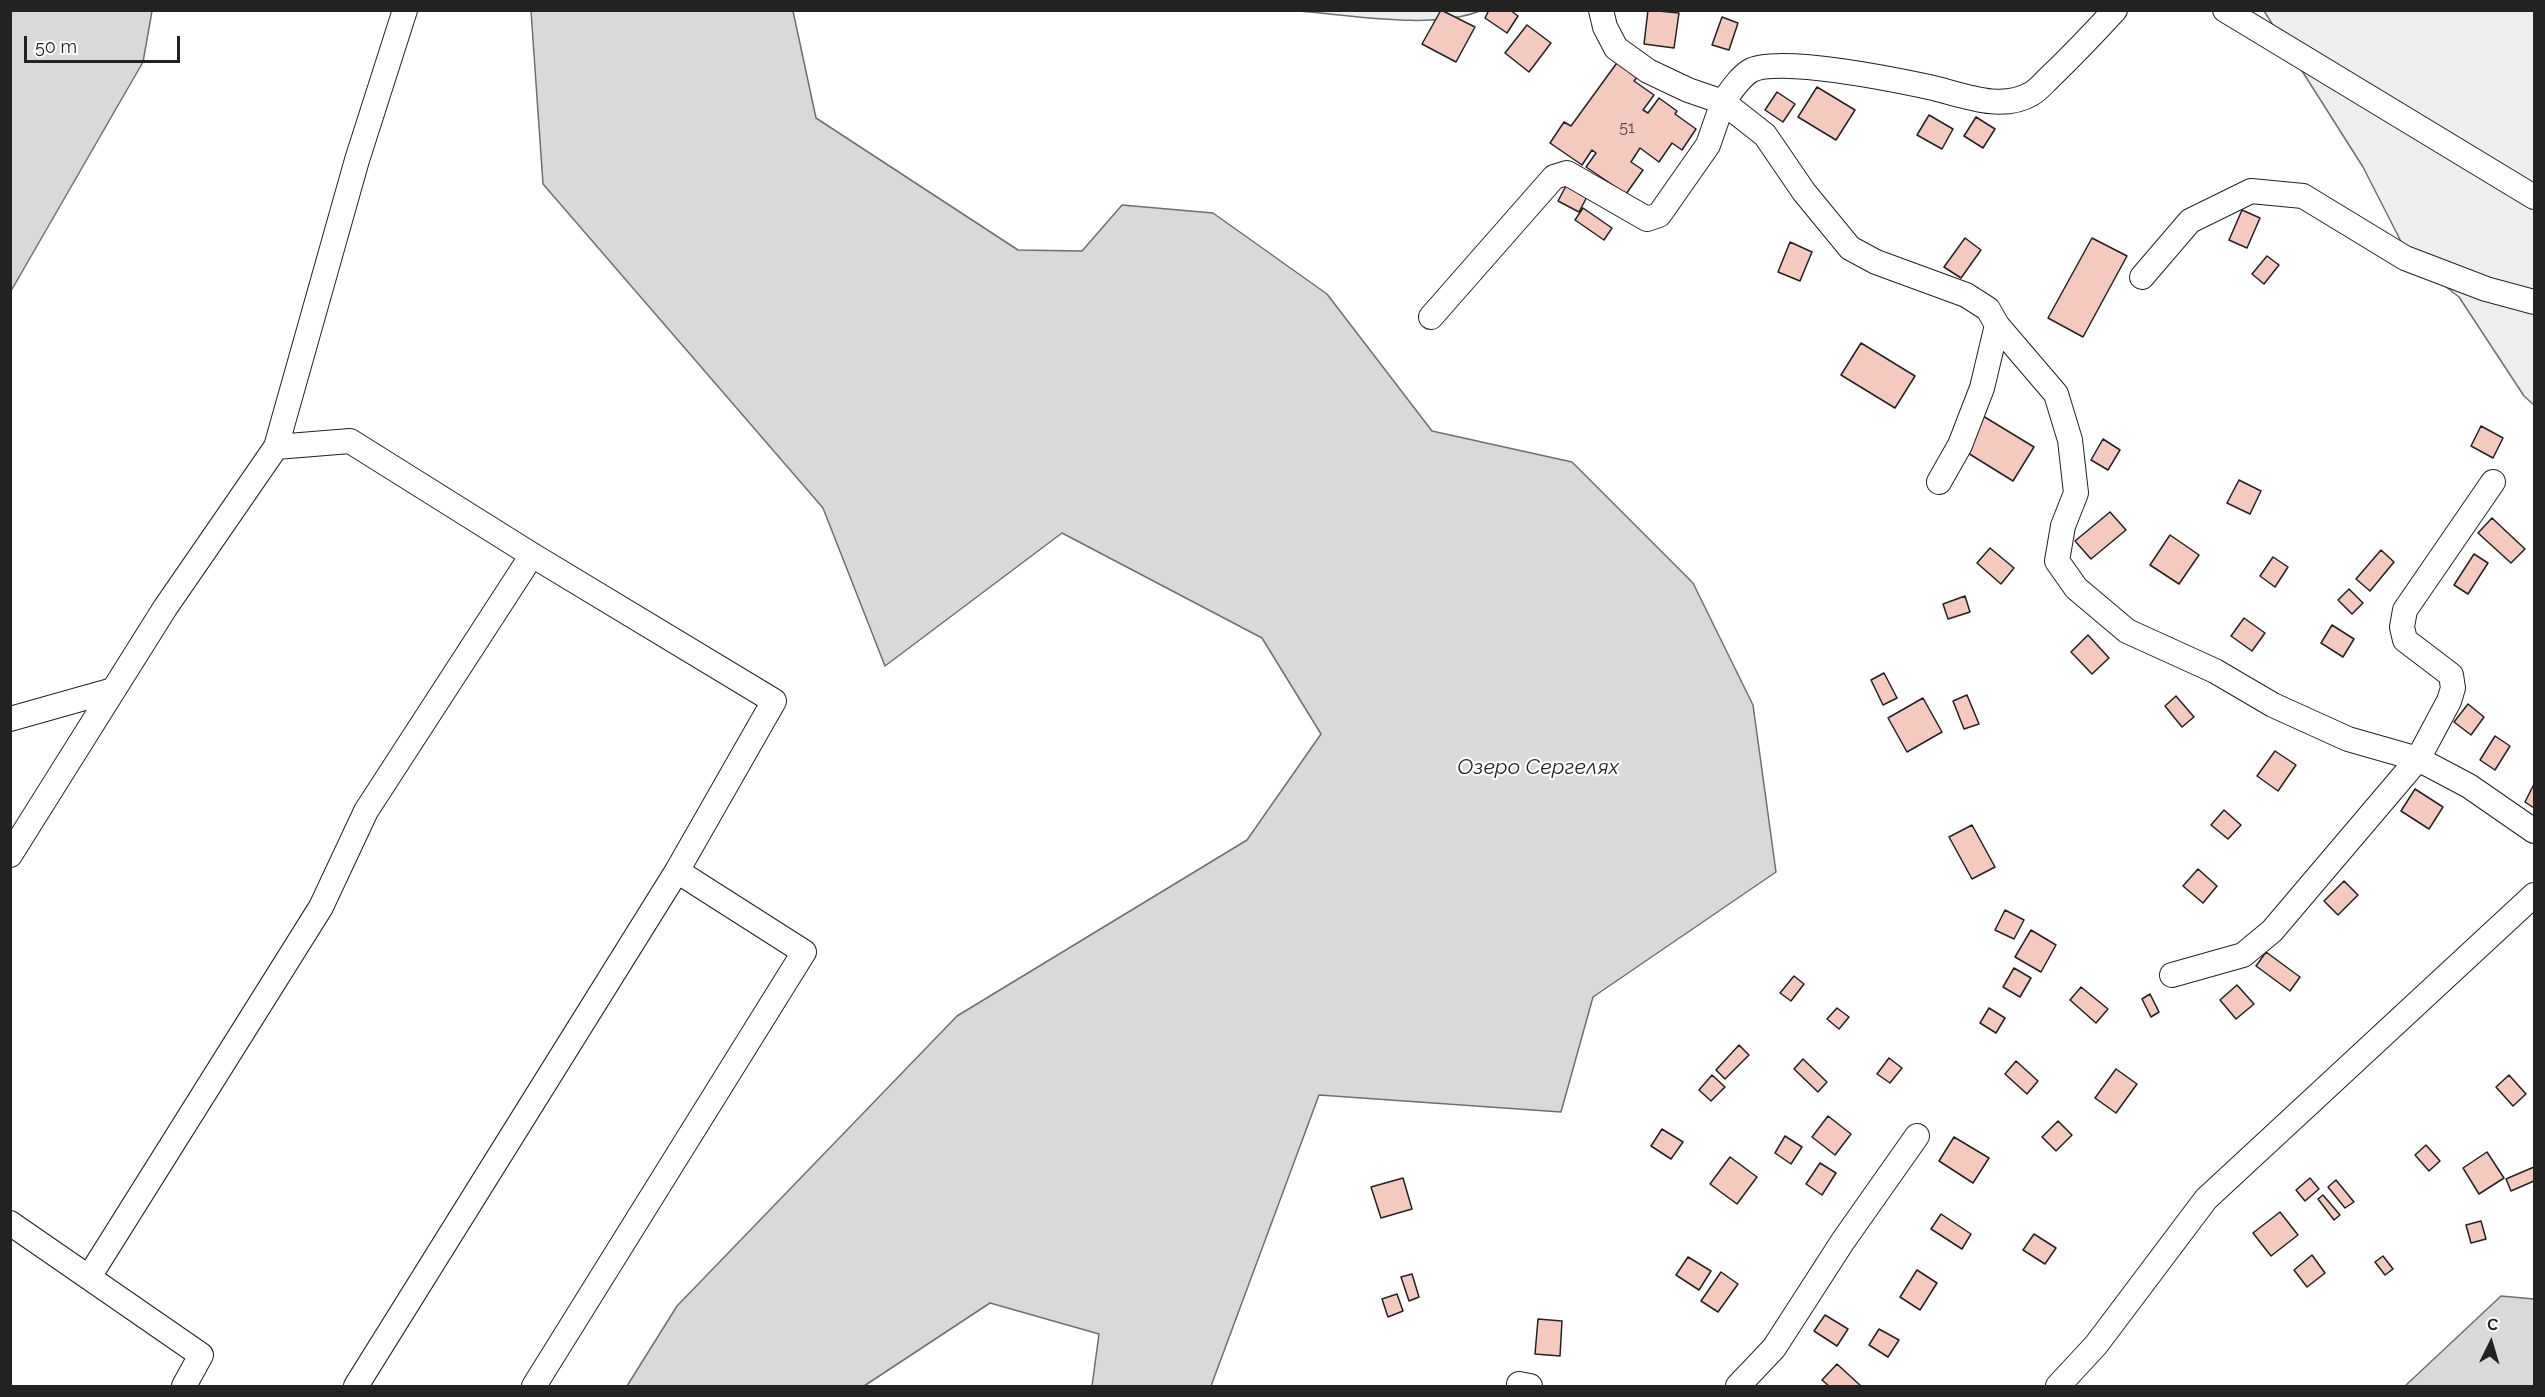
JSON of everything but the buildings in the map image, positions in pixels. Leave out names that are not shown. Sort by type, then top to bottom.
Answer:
[{"type":"street","points":[[10,855],[165,608],[276,447],[357,160],[405,10]]},
{"type":"street","points":[[1600,10],[1616,48],[1648,71],[1688,90],[1723,102],[1765,135],[1804,192],[1850,248],[1876,262],[1966,295],[1988,309],[1997,325],[2055,394],[2070,440],[2076,493],[2063,526],[2057,561],[2076,588],[2127,631],[2215,671],[2273,705],[2348,740],[2418,759],[2469,786],[2535,831]]},
{"type":"street","points":[[1431,317],[1554,177],[1567,173],[1647,219],[1659,215],[1708,146],[1723,102],[1751,70],[1771,64],[1816,68],[2005,102],[2031,94],[2060,68],[2115,10]]},
{"type":"street","points":[[2225,10],[2535,197]]},
{"type":"street","points":[[2142,277],[2190,221],[2251,190],[2302,196],[2405,258],[2486,289],[2535,302]]},
{"type":"street","points":[[1939,482],[1960,446],[1982,388],[1997,325]]},
{"type":"street","points":[[276,447],[350,441],[532,555],[774,701],[677,871],[356,1386]]},
{"type":"street","points":[[2172,975],[2242,955],[2272,930],[2418,759],[2450,701],[2453,688],[2451,675],[2405,640],[2402,627],[2405,610],[2493,482]]},
{"type":"street","points":[[90,1278],[321,907],[366,811],[532,555]]},
{"type":"street","points":[[10,719],[113,690]]},
{"type":"street","points":[[534,1386],[804,952],[677,871]]},
{"type":"street","points":[[2058,1386],[2096,1345],[2205,1199],[2535,895]]},
{"type":"street","points":[[1738,1386],[1774,1348],[1843,1241],[1917,1136]]},
{"type":"street","points":[[10,1223],[201,1355],[184,1386]]},
{"type":"shaded area","points":[[1298,11],[1480,11],[1438,20],[1390,20]]},
{"type":"shaded area","points":[[2264,11],[2534,11],[2534,405],[2524,396],[2459,297],[2410,259],[2363,167]]},
{"type":"water","points":[[11,10],[152,11],[143,62],[11,291]]},
{"type":"water","name":"Озеро Сергелях","points":[[531,11],[793,11],[816,118],[1018,250],[1082,251],[1122,205],[1213,213],[1327,294],[1432,431],[1572,462],[1693,583],[1753,705],[1776,872],[1593,997],[1561,1112],[1319,1095],[1211,1386],[1092,1386],[1099,1334],[990,1303],[864,1386],[627,1386],[677,1306],[957,1016],[1247,840],[1321,734],[1262,638],[1062,533],[885,666],[823,508],[543,184]]},
{"type":"water","points":[[2501,1296],[2534,1299],[2534,1386],[2405,1386]]}]
